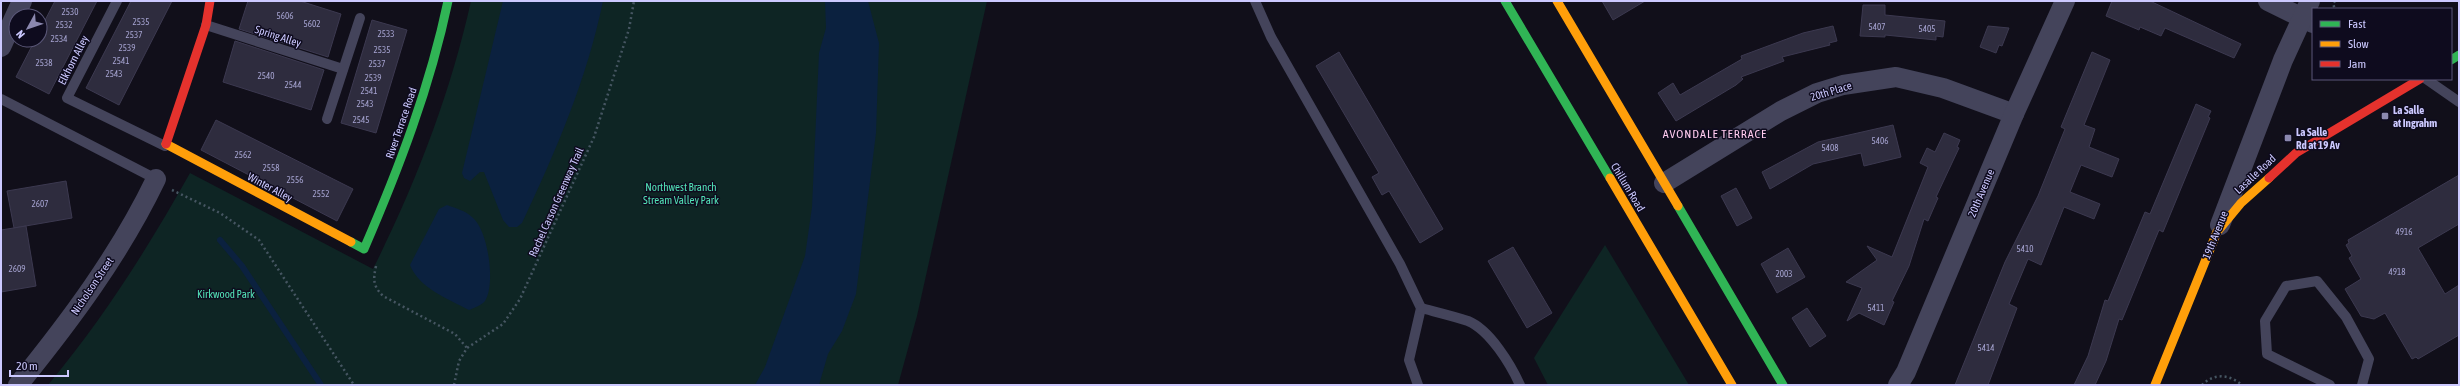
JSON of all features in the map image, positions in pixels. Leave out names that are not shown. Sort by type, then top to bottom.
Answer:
[{"type":"street","points":[[1,47],[22,1]]},
{"type":"street","points":[[165,146],[206,25],[210,1]]},
{"type":"street","name":"River Terrace Road","points":[[364,249],[404,153],[424,91],[448,1]]},
{"type":"street","name":"Chillum Road","points":[[1505,1],[1732,385]]},
{"type":"street","points":[[1557,1],[1783,385]]},
{"type":"street","name":"20th Avenue","points":[[1898,385],[1906,372],[2014,114],[2065,1]]},
{"type":"street","points":[[2268,1],[2308,14]]},
{"type":"street","name":"19th Avenue","points":[[2155,385],[2308,14]]},
{"type":"street","name":"20th Place","points":[[1664,183],[1781,111],[1817,93],[1843,85],[1896,77],[1942,88],[2014,114]]},
{"type":"street","name":"Lasalle Road","points":[[2217,232],[2241,203],[2296,153],[2418,80]]},
{"type":"street","name":"Winter Alley","points":[[165,146],[364,249]]},
{"type":"street","name":"Nicholson Street","points":[[18,385],[61,333],[100,275],[142,208],[156,179]]},
{"type":"lane","name":"Elkhorn Alley","points":[[117,1],[68,98],[165,146]]},
{"type":"lane","points":[[1255,1],[1271,37],[1400,264],[1421,308],[1409,360],[1418,385]]},
{"type":"lane","points":[[327,119],[360,18]]},
{"type":"lane","name":"Spring Alley","points":[[206,25],[343,69]]},
{"type":"lane","points":[[2427,80],[2459,102]]},
{"type":"lane","points":[[1,100],[156,179]]},
{"type":"lane","points":[[2330,385],[2267,354],[2265,321],[2286,286],[2317,281],[2346,317],[2368,359],[2362,385]]},
{"type":"lane","points":[[1421,308],[1470,322],[1492,341],[1512,367],[1520,385]]},
{"type":"path","name":"Rachel Carson Greenway Trail","points":[[455,384],[459,361],[467,348],[503,324],[520,299],[594,137],[629,29],[634,1]]},
{"type":"path","points":[[156,179],[169,189],[220,212],[259,240],[354,385]]},
{"type":"path","points":[[377,264],[373,280],[376,289],[383,296],[455,334],[467,348]]},
{"type":"path","points":[[2202,385],[2212,377],[2221,376],[2236,380],[2242,385]]},
{"type":"green space","name":"Northwest Branch Stream Valley Park","points":[[471,1],[987,1],[917,316],[898,385],[48,385],[106,309],[141,256],[190,173],[373,269],[404,204],[430,138],[453,70]]},
{"type":"green space","points":[[1605,245],[1689,385],[1548,385],[1534,358]]},
{"type":"water","points":[[503,1],[603,1],[588,58],[569,114],[535,196],[522,223],[517,227],[509,227],[503,220],[484,172],[480,172],[470,181],[464,178],[462,173]]},
{"type":"water","points":[[825,1],[868,1],[879,43],[876,133],[856,294],[842,331],[828,354],[819,385],[755,385],[765,367],[805,256],[812,207],[819,53],[826,28]]},
{"type":"water","points":[[447,205],[464,211],[478,223],[489,257],[490,282],[485,301],[469,310],[443,297],[427,286],[414,273],[410,265],[439,209]]},
{"type":"building","points":[[55,1],[97,1],[49,94],[16,77],[31,48],[48,48],[48,15]]},
{"type":"building","points":[[131,1],[172,1],[119,105],[86,88]]},
{"type":"building","points":[[248,1],[300,1],[341,14],[328,57],[239,29]]},
{"type":"building","points":[[1602,1],[1645,1],[1613,20]]},
{"type":"building","points":[[2112,1],[2150,1],[2241,44],[2234,58],[2165,28],[2161,36],[2140,27],[2139,30],[2106,16]]},
{"type":"building","points":[[1863,5],[1885,5],[1885,15],[1945,21],[1943,37],[1936,36],[1936,40],[1885,35],[1885,37],[1860,36]]},
{"type":"building","points":[[372,20],[407,30],[376,133],[341,123]]},
{"type":"building","points":[[1833,26],[1837,41],[1829,43],[1830,45],[1782,57],[1784,61],[1741,77],[1743,79],[1736,85],[1676,121],[1658,93],[1673,83],[1680,95],[1742,59],[1741,56],[1803,33]]},
{"type":"building","points":[[1988,26],[2009,28],[2002,46],[1999,45],[1996,53],[1980,47]]},
{"type":"building","points":[[235,41],[324,70],[311,110],[223,82]]},
{"type":"building","points":[[1339,52],[1443,229],[1420,243],[1389,191],[1382,195],[1372,177],[1379,173],[1316,66]]},
{"type":"building","points":[[2092,52],[2110,60],[2084,125],[2095,129],[2089,147],[2119,159],[2112,177],[2081,165],[2070,192],[2100,204],[2094,219],[2064,207],[2041,265],[2028,259],[2009,304],[2017,308],[1988,385],[1955,385],[2005,262],[2038,196],[2065,129],[2061,127]]},
{"type":"building","points":[[2196,104],[2211,111],[2208,117],[2210,118],[2163,232],[2159,230],[2122,320],[2119,319],[2106,361],[2095,385],[2074,385],[2088,356],[2105,300],[2108,301],[2145,212],[2150,214]]},
{"type":"building","points":[[216,120],[353,189],[337,221],[201,150]]},
{"type":"building","points":[[1893,125],[1901,157],[1864,166],[1861,153],[1813,164],[1770,189],[1762,172],[1818,142]]},
{"type":"building","points":[[1944,133],[1960,140],[1957,147],[1959,148],[1936,197],[1938,198],[1928,221],[1924,219],[1909,266],[1892,301],[1894,302],[1884,325],[1859,313],[1847,321],[1862,288],[1846,282],[1877,260],[1867,246],[1892,257],[1928,167],[1920,163],[1927,148],[1935,152]]},
{"type":"building","points":[[2459,175],[2459,224],[2418,248],[2445,294],[2459,285],[2459,335],[2418,359],[2416,357],[2412,359],[2385,313],[2374,319],[2361,316],[2345,289],[2361,279],[2349,258],[2352,256],[2346,245],[2349,243],[2348,240]]},
{"type":"building","points":[[66,181],[72,218],[14,228],[7,191]]},
{"type":"building","points":[[1736,188],[1752,218],[1737,226],[1721,196]]},
{"type":"building","points":[[26,226],[36,286],[1,292],[1,230]]},
{"type":"building","points":[[1513,247],[1552,313],[1527,328],[1488,261]]},
{"type":"building","points":[[1788,248],[1805,277],[1777,293],[1761,264]]},
{"type":"building","points":[[1807,308],[1826,336],[1810,347],[1792,318]]},
{"type":"waterway","points":[[220,240],[242,266],[321,385]]},
{"type":"traffic: fast","points":[[351,242],[364,249],[389,188],[423,96],[441,33],[448,1]]},
{"type":"traffic: fast","points":[[1505,1],[1610,178]]},
{"type":"traffic: fast","points":[[2452,59],[2459,55]]},
{"type":"traffic: fast","points":[[1678,206],[1783,385]]},
{"type":"traffic: slow","points":[[1557,1],[1678,206]]},
{"type":"traffic: slow","points":[[166,144],[351,242]]},
{"type":"traffic: slow","points":[[1610,178],[1732,385]]},
{"type":"traffic: slow","points":[[2155,385],[2217,232],[2241,203],[2269,178]]},
{"type":"traffic: jam","points":[[166,144],[206,25],[210,1]]},
{"type":"traffic: jam","points":[[2269,178],[2296,153],[2418,80]]},
{"type":"place","name":"La Salle at Ingrahm","points":[[2385,116]]},
{"type":"place","name":"La Salle Rd at 19 Av","points":[[2288,138]]},
{"type":"district","name":"AVONDALE TERRACE","points":[[1715,134]]},
{"type":"park label","name":"Kirkwood Park","points":[[226,294]]}]
